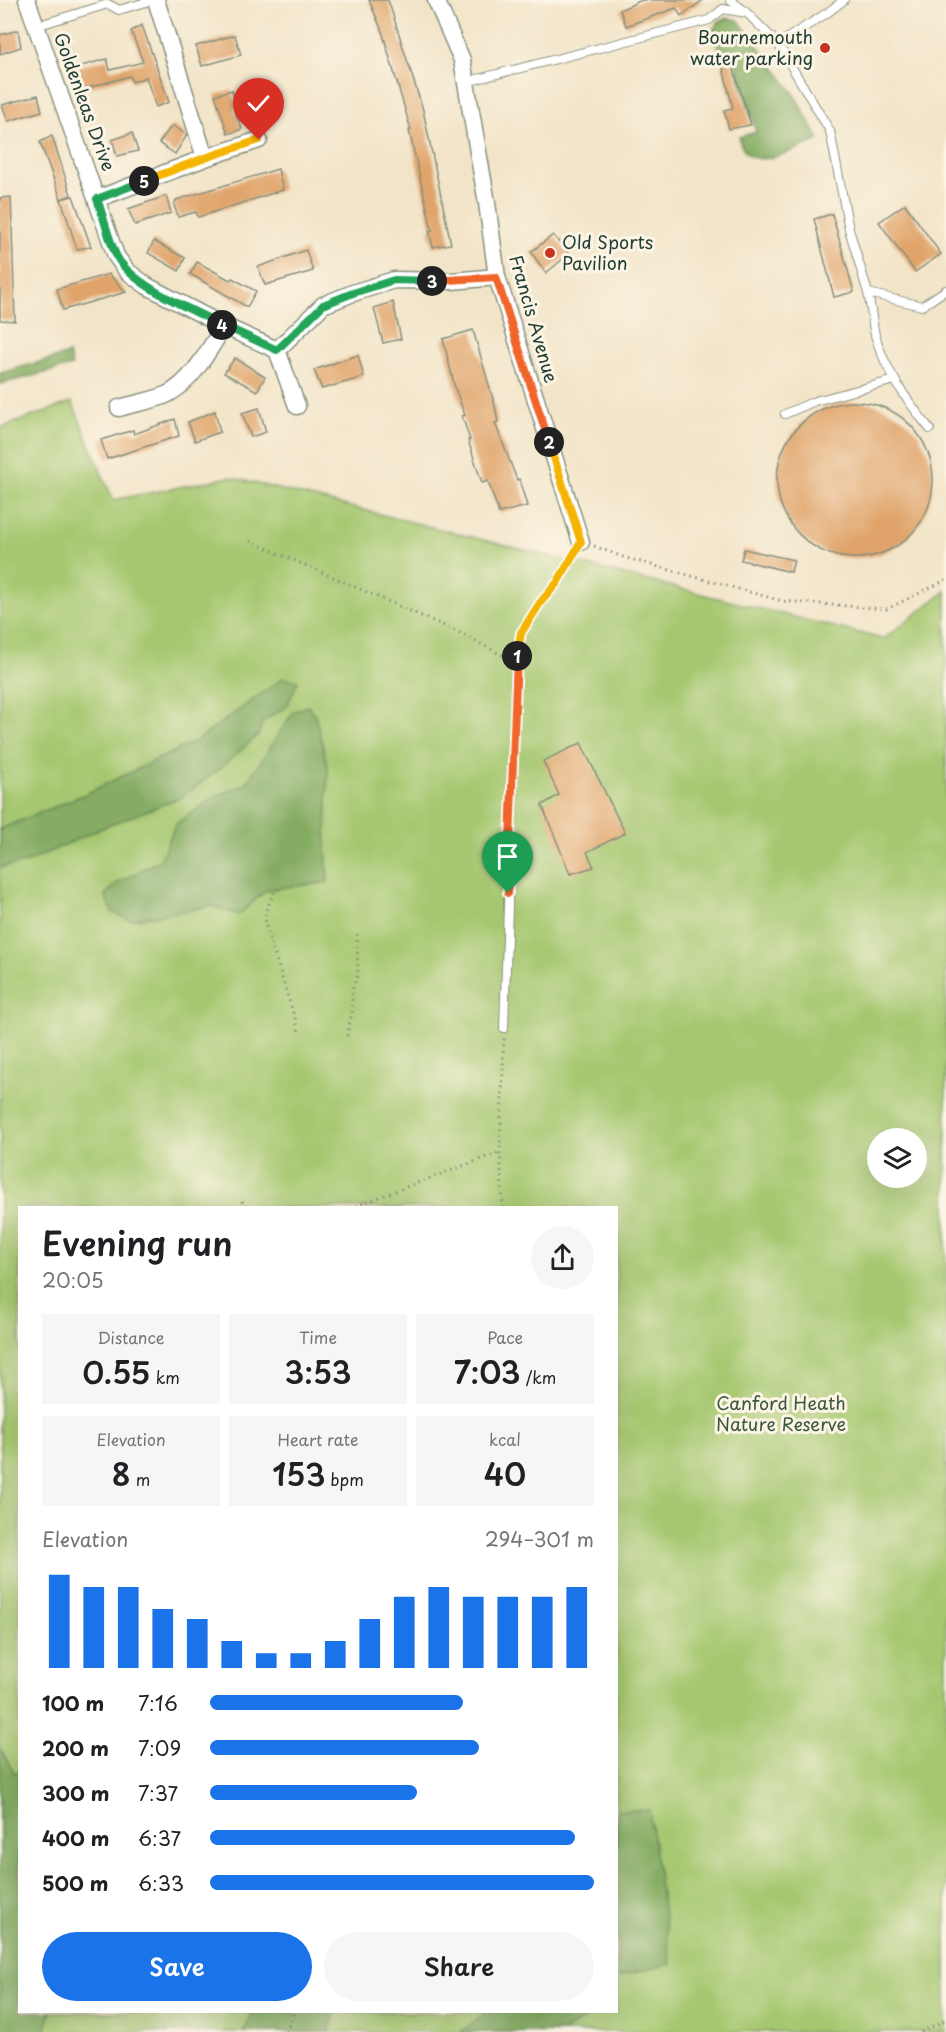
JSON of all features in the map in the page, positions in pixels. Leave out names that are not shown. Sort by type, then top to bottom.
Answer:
[{"type":"street","name":"Goldenleas Drive","points":[[27,0],[116,256],[127,271],[147,286],[224,326],[277,350]]},
{"type":"street","points":[[155,0],[205,158]]},
{"type":"street","name":"Francis Avenue","points":[[436,0],[462,60],[487,203],[496,277],[581,542]]},
{"type":"street","points":[[97,199],[259,140]]},
{"type":"street","points":[[297,406],[277,350],[323,305],[394,280],[452,281],[496,277]]},
{"type":"street","points":[[119,408],[167,394],[184,383],[224,326]]},
{"type":"lane","points":[[36,26],[108,4],[119,10],[155,0]]},
{"type":"lane","points":[[730,0],[747,13],[778,44],[830,131],[849,229],[868,293],[875,335],[895,380],[907,400],[930,429]]},
{"type":"lane","points":[[778,44],[844,0]]},
{"type":"lane","points":[[466,82],[709,20],[723,9],[747,13]]},
{"type":"lane","points":[[868,293],[922,306],[946,290]]},
{"type":"lane","points":[[785,414],[815,401],[895,380]]},
{"type":"lane","points":[[504,1028],[516,663],[521,633],[540,603],[557,583],[581,542]]},
{"type":"path","points":[[250,541],[456,631],[516,663]]},
{"type":"path","points":[[581,542],[623,557],[782,601],[887,609],[946,580]]},
{"type":"path","points":[[274,892],[265,913],[266,927],[300,1035]]},
{"type":"path","points":[[347,1036],[352,1012],[352,990],[358,974],[357,933]]},
{"type":"path","points":[[503,1206],[501,1152],[504,1028]]},
{"type":"path","points":[[355,1206],[501,1152]]},
{"type":"path","points":[[242,1201],[245,1206]]},
{"type":"path","points":[[286,2032],[294,2013]]},
{"type":"path","points":[[921,2032],[946,2020]]},
{"type":"green space","points":[[728,18],[738,20],[793,92],[819,140],[772,158],[761,159],[743,150],[739,137],[756,132],[732,54],[721,58],[713,30],[719,21]]},
{"type":"green space","points":[[69,354],[72,366],[0,384],[0,373]]},
{"type":"green space","name":"Canford Heath Nature Reserve","points":[[72,402],[113,500],[230,477],[883,639],[946,591],[946,2032],[0,2032],[0,428]]},
{"type":"green space","points":[[283,678],[298,681],[287,706],[263,721],[258,735],[218,770],[182,797],[104,827],[25,863],[0,867],[0,829],[83,795],[196,741]]},
{"type":"green space","points":[[308,706],[315,715],[328,767],[326,843],[328,882],[266,890],[239,915],[212,906],[130,920],[112,912],[105,895],[119,882],[160,860],[176,824],[216,796],[246,784],[294,711]]},
{"type":"green space","points":[[0,1748],[14,1773],[18,1772],[18,2013],[51,2013],[45,2032],[0,2032]]},
{"type":"green space","points":[[649,1810],[671,1964],[618,1977],[618,1811]]},
{"type":"green space","points":[[253,2013],[334,2013],[329,2032],[243,2032]]},
{"type":"green space","points":[[486,2013],[595,2013],[562,2032],[460,2032]]},
{"type":"building","points":[[369,0],[388,0],[423,110],[451,244],[433,247],[429,231],[432,230],[409,130],[411,130],[382,31]]},
{"type":"building","points":[[642,0],[703,0],[681,16],[676,8],[626,26],[620,10]]},
{"type":"building","points":[[142,25],[169,102],[156,107],[146,77],[132,82],[130,76],[80,90],[74,68],[107,59],[110,70],[143,62],[131,31]]},
{"type":"building","points":[[18,30],[21,47],[0,54],[0,35]]},
{"type":"building","points":[[235,35],[241,55],[202,66],[196,46]]},
{"type":"building","points":[[730,57],[751,125],[729,129],[724,110],[733,108],[721,60]]},
{"type":"building","points":[[232,90],[237,108],[234,109],[242,129],[228,134],[215,95]]},
{"type":"building","points":[[38,95],[42,111],[8,121],[2,105]]},
{"type":"building","points":[[172,125],[187,135],[175,154],[159,143]]},
{"type":"building","points":[[132,133],[138,151],[117,156],[112,140]]},
{"type":"building","points":[[52,136],[71,195],[61,199],[40,142]]},
{"type":"building","points":[[278,169],[283,190],[198,217],[196,212],[178,217],[174,205],[176,200]]},
{"type":"building","points":[[73,196],[91,247],[77,249],[61,199]]},
{"type":"building","points":[[166,196],[171,213],[135,225],[128,209]]},
{"type":"building","points":[[11,197],[15,321],[0,320],[0,198]]},
{"type":"building","points":[[905,204],[941,254],[915,272],[879,222]]},
{"type":"building","points":[[832,214],[854,292],[834,297],[814,219]]},
{"type":"building","name":"Old Sports Pavilion","points":[[553,235],[569,254],[546,273],[531,252]]},
{"type":"building","points":[[154,241],[185,258],[179,271],[148,253]]},
{"type":"building","points":[[306,250],[313,271],[265,285],[258,267]]},
{"type":"building","points":[[197,262],[256,291],[247,307],[190,274]]},
{"type":"building","points":[[109,274],[126,292],[63,310],[57,289]]},
{"type":"building","points":[[393,302],[401,339],[383,343],[374,308]]},
{"type":"building","points":[[473,330],[495,406],[498,422],[495,423],[517,480],[519,479],[527,506],[499,513],[488,481],[482,483],[468,440],[470,440],[462,416],[465,415],[455,388],[443,339]]},
{"type":"building","points":[[358,355],[364,377],[322,389],[314,370]]},
{"type":"building","points":[[235,358],[265,377],[257,391],[224,373]]},
{"type":"building","points":[[855,402],[885,408],[910,425],[927,450],[933,480],[927,510],[910,535],[885,552],[855,558],[825,552],[800,535],[783,510],[777,480],[783,450],[800,425],[825,408]]},
{"type":"building","points":[[259,408],[266,432],[251,437],[242,413]]},
{"type":"building","points":[[215,411],[220,432],[195,441],[188,422]]},
{"type":"building","points":[[175,419],[179,436],[107,459],[101,440],[133,430],[134,434]]},
{"type":"building","points":[[744,549],[794,560],[791,572],[741,560]]},
{"type":"building","points":[[581,743],[625,833],[587,852],[594,867],[570,874],[542,805],[559,795],[543,761]]},
{"type":"place","name":"Bournemouth water parking","points":[[825,48]]},
{"type":"place","name":"Old Sports Pavilion","points":[[550,253]]},
{"type":"route","points":[[259,140],[97,199],[116,256],[127,271],[147,286],[224,326],[277,350],[323,305],[353,293],[394,280],[452,281],[496,277],[581,542],[557,583],[540,603],[521,633],[516,663],[508,893]]}]
